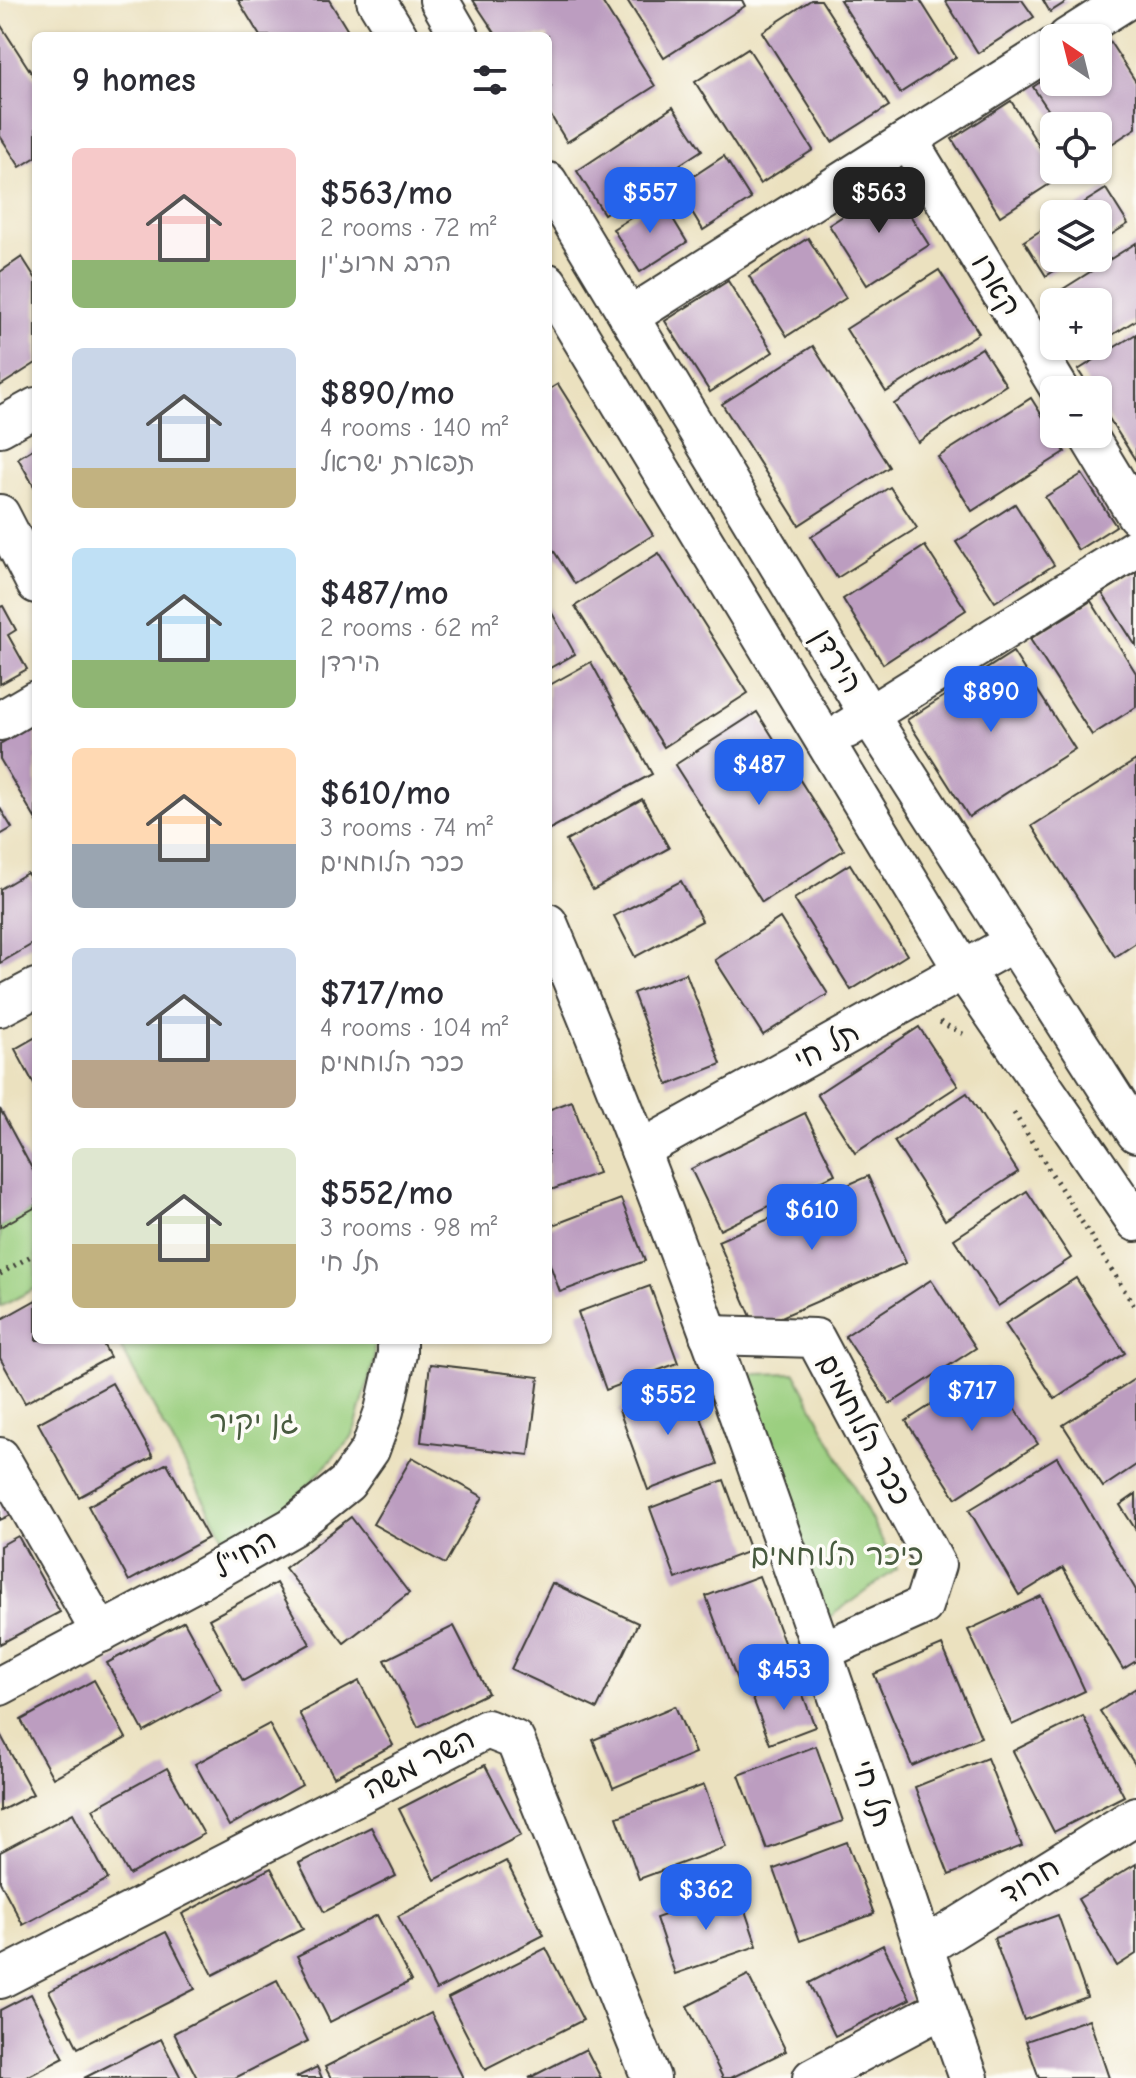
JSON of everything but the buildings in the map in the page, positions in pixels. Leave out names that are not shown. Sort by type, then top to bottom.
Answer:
[{"type":"street","points":[[376,0],[396,32]]},
{"type":"street","points":[[439,0],[458,32]]},
{"type":"street","points":[[1089,24],[1127,0]]},
{"type":"street","points":[[629,317],[1040,56]]},
{"type":"street","name":"קארו","points":[[908,140],[1051,376]]},
{"type":"street","name":"הירדן","points":[[552,189],[869,715],[1136,1133]]},
{"type":"street","name":"הירדן","points":[[552,290],[963,970],[1136,1222]]},
{"type":"street","points":[[0,427],[32,409]]},
{"type":"street","points":[[1095,448],[1136,515]]},
{"type":"street","points":[[0,514],[32,576]]},
{"type":"street","points":[[826,741],[1136,548]]},
{"type":"street","points":[[0,721],[32,702]]},
{"type":"street","name":"תל חי","points":[[552,933],[640,1150],[709,1335],[969,2078]]},
{"type":"street","name":"תל חי","points":[[640,1150],[1014,942]]},
{"type":"street","points":[[0,1007],[32,990]]},
{"type":"street","name":"ככר הלוחמים","points":[[709,1335],[815,1338],[936,1565],[923,1606],[822,1651]]},
{"type":"street","name":"החי\"ל","points":[[0,1686],[292,1527],[347,1483],[370,1450],[384,1411],[397,1344]]},
{"type":"street","points":[[0,1457],[101,1633]]},
{"type":"street","name":"השר משה","points":[[0,1979],[487,1729],[515,1740],[651,2078]]},
{"type":"street","name":"חרוד","points":[[925,1947],[1136,1816]]},
{"type":"street","points":[[812,2078],[943,2008]]},
{"type":"path","points":[[0,1274],[32,1255]]},
{"type":"green space","points":[[32,1209],[32,1290],[0,1307],[0,1227]]},
{"type":"green space","name":"גן יקיר","points":[[119,1344],[374,1344],[374,1361],[353,1436],[293,1502],[229,1546]]},
{"type":"green space","name":"כיכר הלוחמים","points":[[795,1373],[897,1569],[814,1628],[724,1375]]}]
